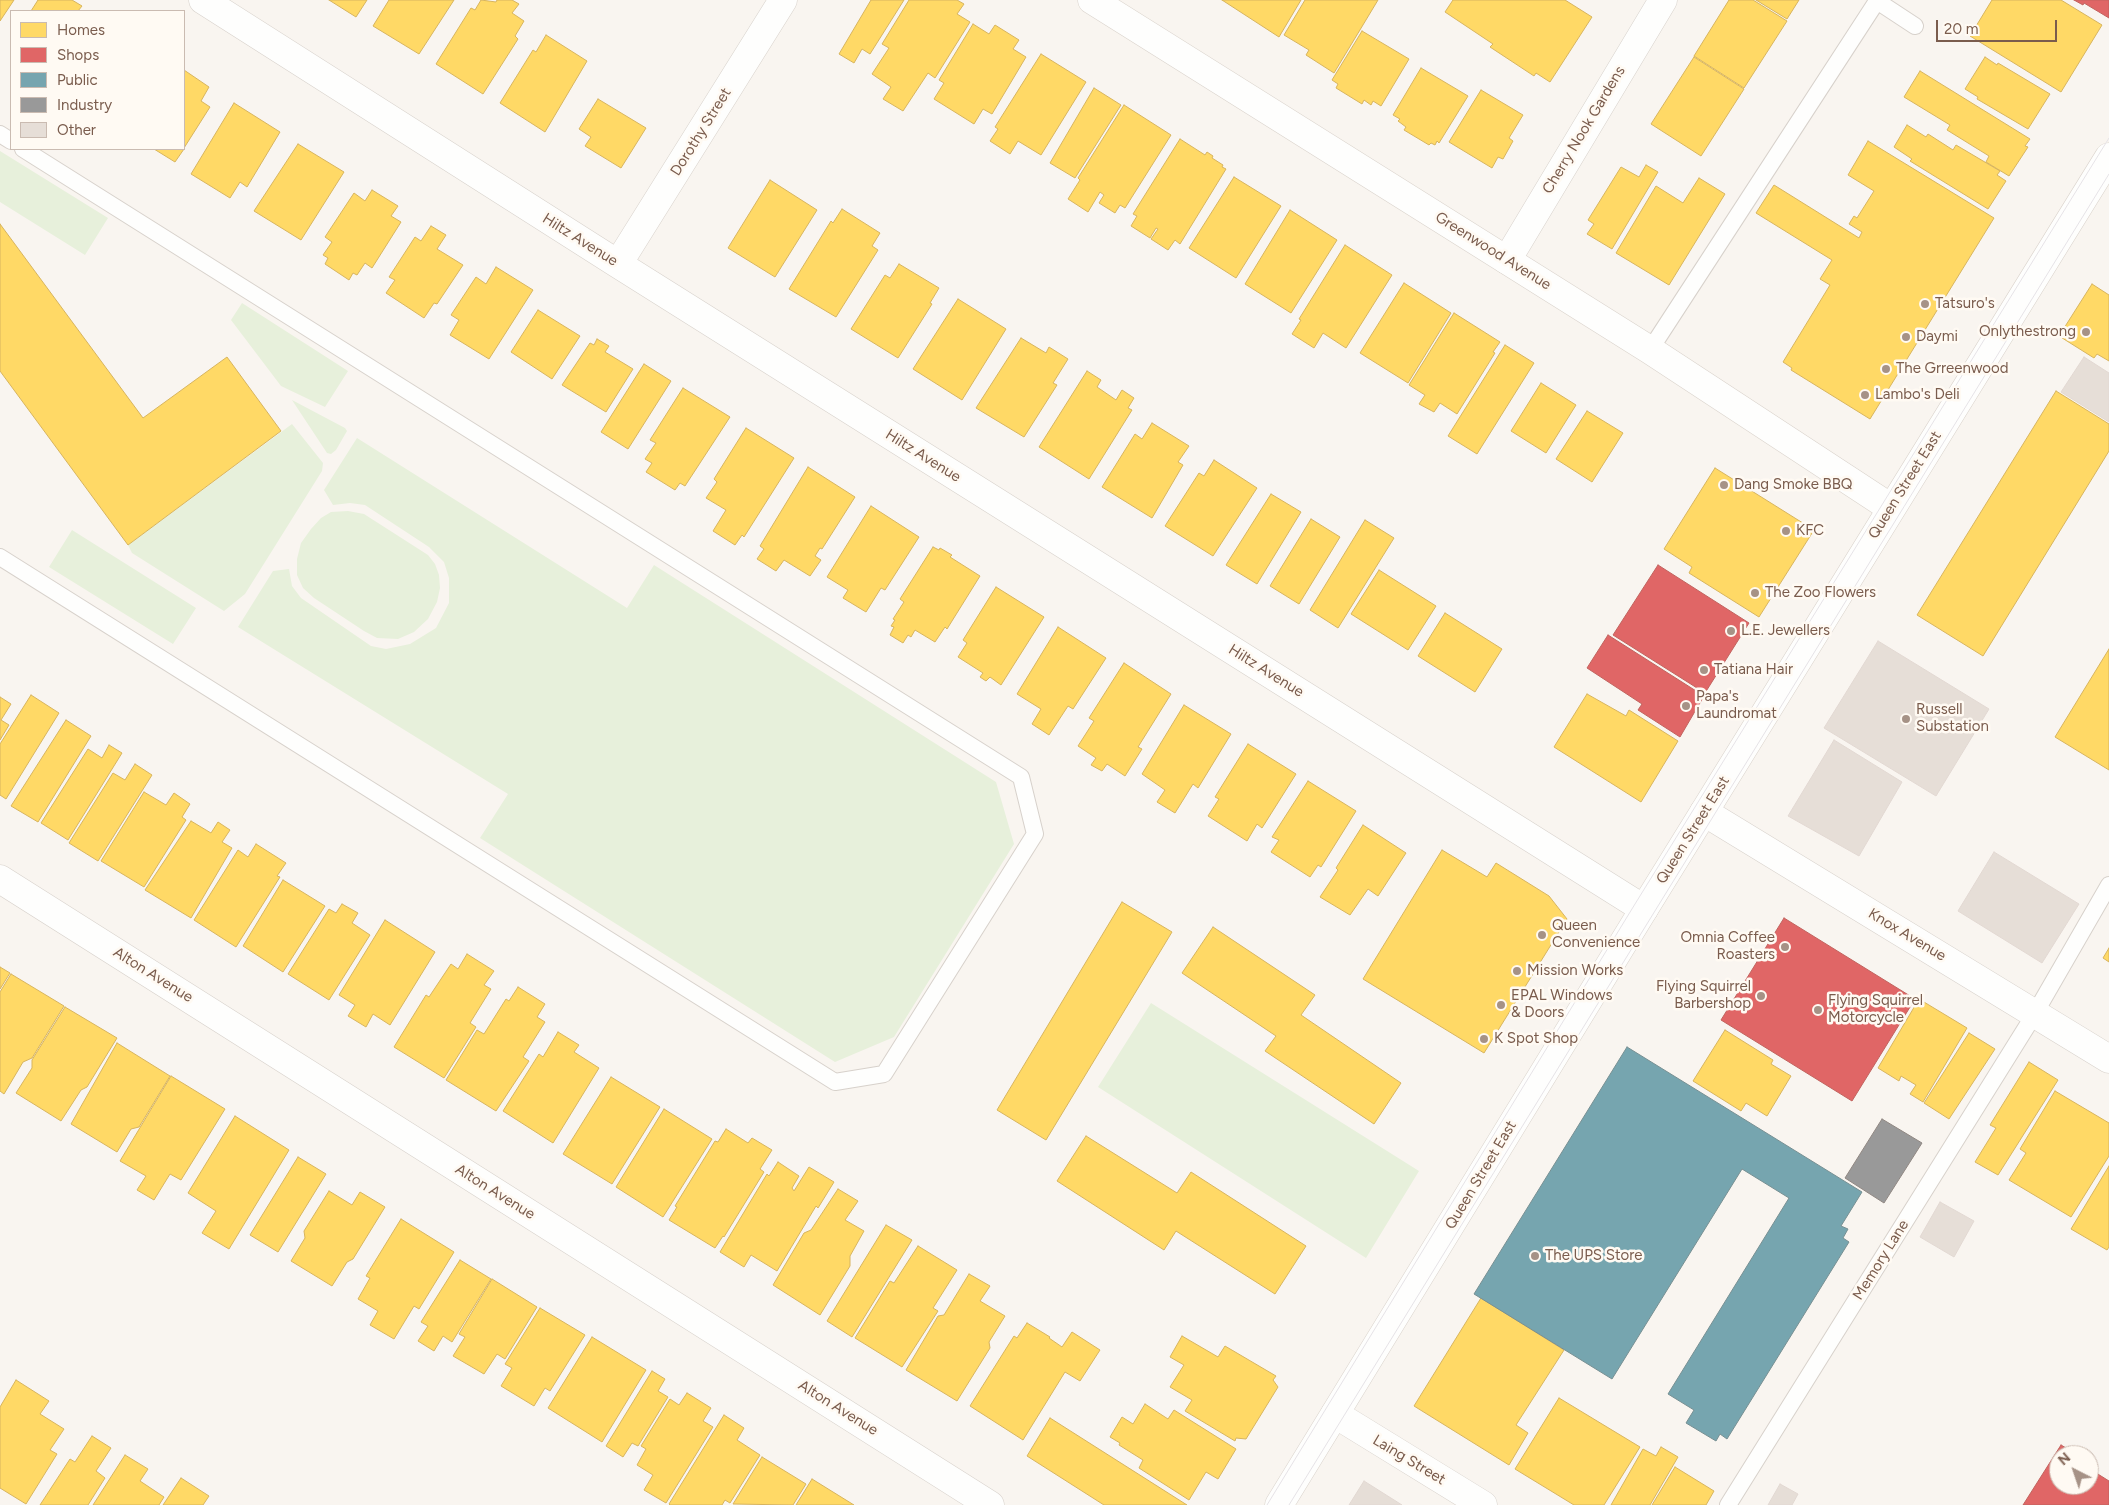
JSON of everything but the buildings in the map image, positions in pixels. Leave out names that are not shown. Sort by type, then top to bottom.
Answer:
[{"type":"street","name":"Hiltz Avenue","points":[[203,0],[618,264],[1644,909]]},
{"type":"street","name":"Dorothy Street","points":[[618,264],[783,0]]},
{"type":"street","name":"Greenwood Avenue","points":[[1092,0],[1650,350],[1891,508]]},
{"type":"street","name":"Cherry Nook Gardens","points":[[1507,260],[1663,0]]},
{"type":"street","name":"Queen Street East","points":[[1279,1505],[1644,909],[2109,157]]},
{"type":"street","name":"Knox Avenue","points":[[1704,812],[2109,1059]]},
{"type":"street","name":"Alton Avenue","points":[[0,878],[979,1502]]},
{"type":"street","name":"Laing Street","points":[[1335,1414],[1483,1505]]},
{"type":"lane","points":[[1650,350],[1877,1],[1915,26]]},
{"type":"lane","points":[[0,557],[835,1082],[884,1074],[1035,834],[1021,777],[25,150]]},
{"type":"lane","name":"Memory Lane","points":[[1728,1505],[2034,1015],[2109,885]]},
{"type":"green space","points":[[0,151],[108,218],[85,255],[0,202]]},
{"type":"green space","points":[[242,303],[348,371],[325,407],[281,386],[231,320]]},
{"type":"green space","points":[[292,400],[345,428],[347,431],[336,450],[331,454],[327,453]]},
{"type":"green space","points":[[292,424],[323,463],[322,471],[245,594],[224,611],[132,553],[128,545]]},
{"type":"green space","points":[[357,438],[627,608],[654,565],[996,782],[1014,844],[894,1037],[835,1062],[480,838],[508,794],[238,627],[273,571],[289,569],[292,586],[301,598],[371,646],[386,649],[410,644],[436,628],[449,603],[449,578],[444,562],[429,547],[365,505],[350,503],[333,505],[324,490]]},
{"type":"green space","points":[[348,511],[364,514],[428,555],[435,564],[439,575],[440,588],[437,602],[428,619],[414,632],[398,639],[377,638],[314,598],[303,588],[297,575],[297,559],[301,543],[321,518],[331,512]]},
{"type":"green space","points":[[72,530],[196,608],[173,644],[49,567]]},
{"type":"green space","points":[[1151,1003],[1419,1171],[1366,1258],[1098,1087]]},
{"type":"tram line","points":[[1267,1505],[1635,904],[2109,138]]},
{"type":"tram line","points":[[1289,1505],[2109,174]]},
{"type":"place","name":"Tatsuro's","points":[[1925,304]]},
{"type":"place","name":"Onlythestrong","points":[[2086,332]]},
{"type":"place","name":"Daymi","points":[[1906,337]]},
{"type":"place","name":"The Grreenwood","points":[[1886,369]]},
{"type":"place","name":"Lambo's Deli","points":[[1865,395]]},
{"type":"place","name":"Dang Smoke BBQ","points":[[1724,485]]},
{"type":"place","name":"KFC","points":[[1786,531]]},
{"type":"place","name":"The Zoo Flowers","points":[[1755,593]]},
{"type":"place","name":"L.E. Jewellers","points":[[1731,631]]},
{"type":"place","name":"Tatiana Hair","points":[[1704,670]]},
{"type":"place","name":"Papa's Laundromat","points":[[1686,706]]},
{"type":"place","name":"Russell Substation","points":[[1906,719]]},
{"type":"place","name":"Queen Convenience","points":[[1542,935]]},
{"type":"place","name":"Omnia Coffee Roasters","points":[[1785,947]]},
{"type":"place","name":"Mission Works","points":[[1517,971]]},
{"type":"place","name":"Flying Squirrel Barbershop","points":[[1761,996]]},
{"type":"place","name":"EPAL Windows & Doors","points":[[1501,1005]]},
{"type":"place","name":"Flying Squirrel Motorcycle","points":[[1818,1010]]},
{"type":"place","name":"K Spot Shop","points":[[1484,1039]]},
{"type":"place","name":"The UPS Store","points":[[1535,1256]]}]
